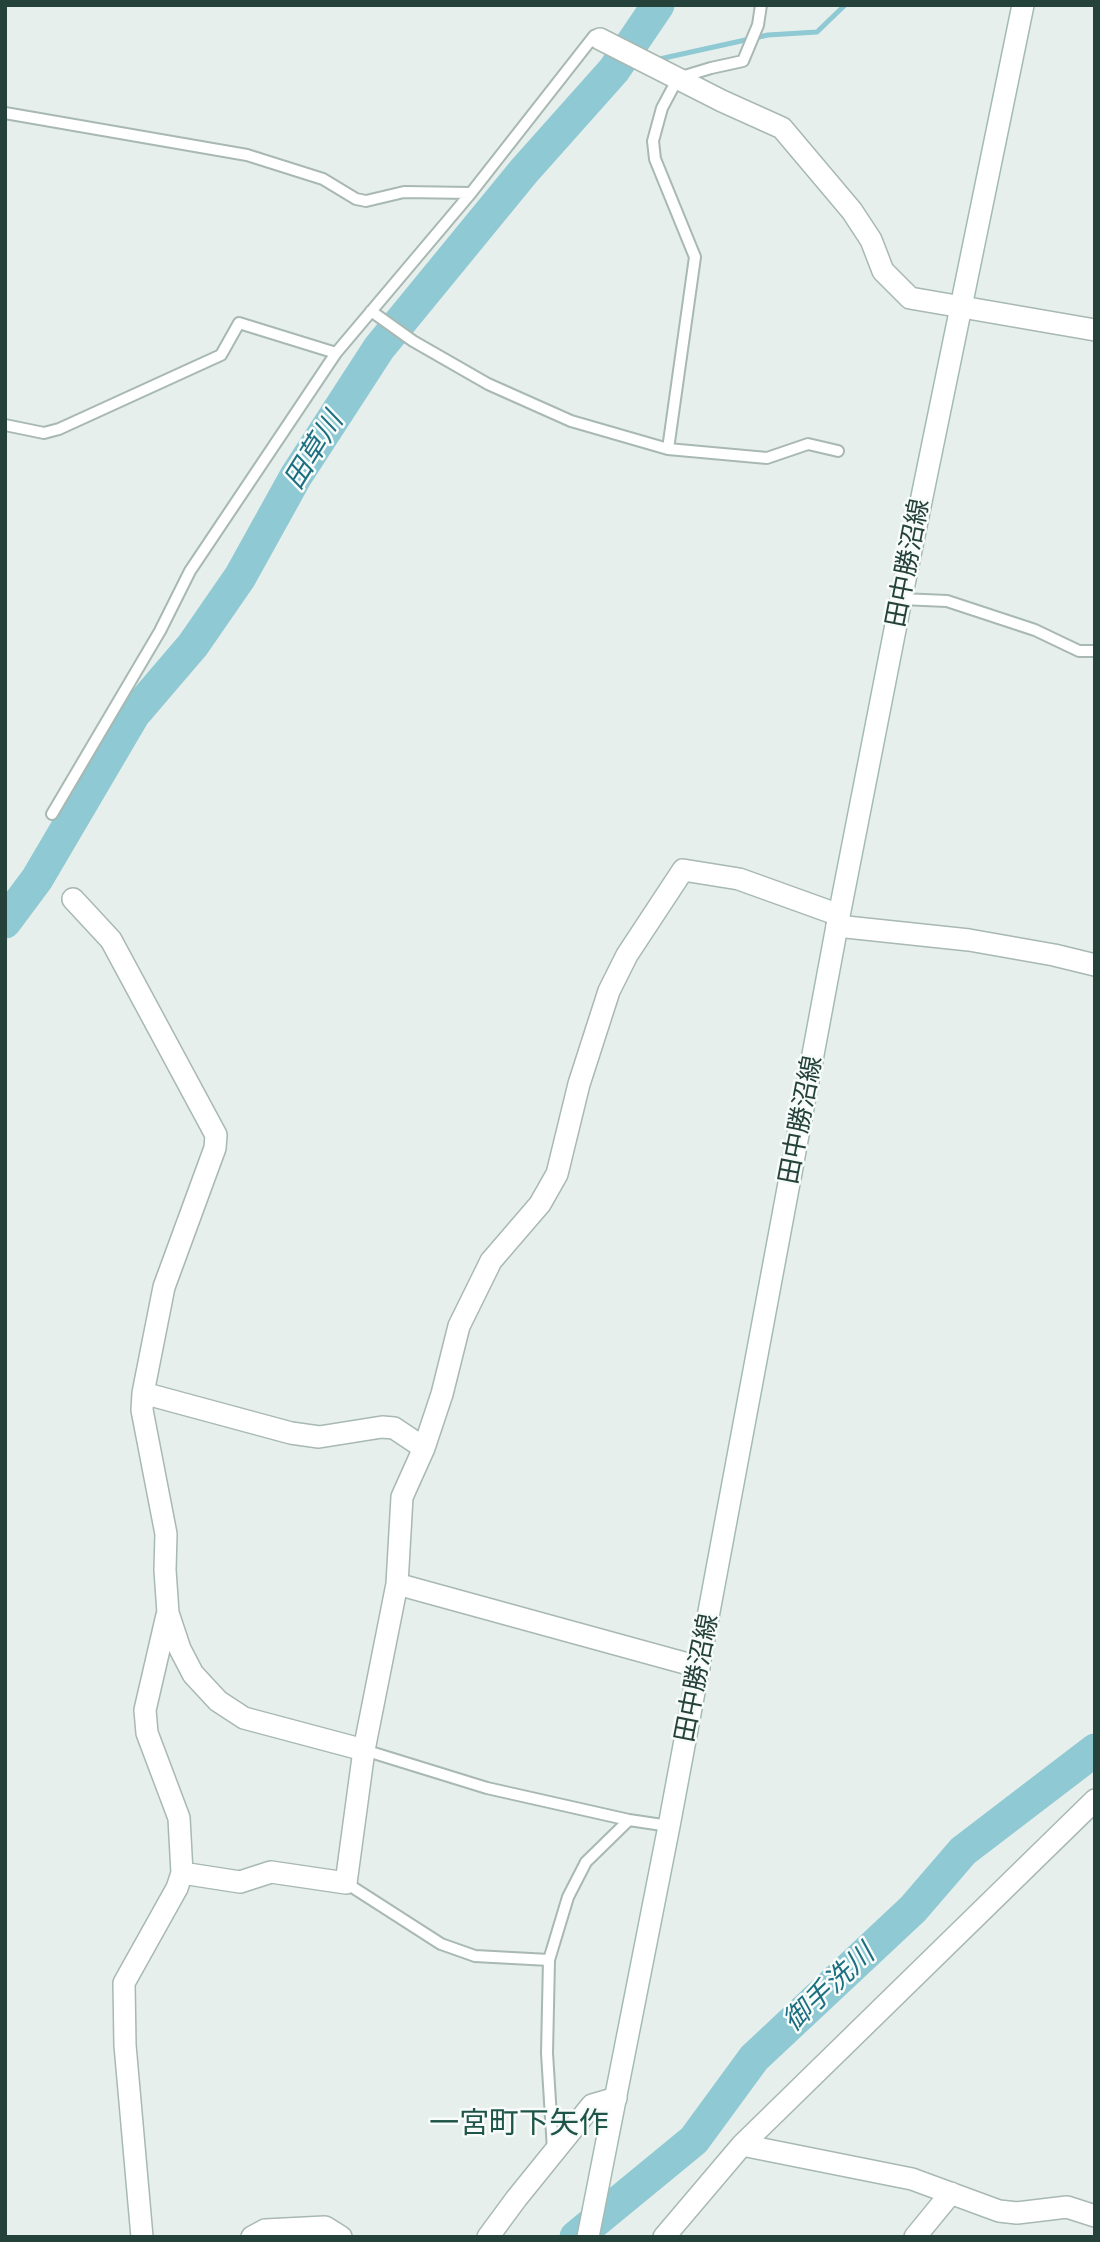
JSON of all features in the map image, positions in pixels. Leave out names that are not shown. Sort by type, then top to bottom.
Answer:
[{"type":"street","name":"田中勝沼線","points":[[588,2237],[669,1826],[838,921],[1022,6]]},
{"type":"street","points":[[600,39],[782,128],[852,211],[871,240],[883,271],[910,298],[1095,330]]},
{"type":"street","points":[[182,1873],[240,1882],[271,1872],[346,1883],[364,1750],[397,1584],[402,1497],[424,1448],[442,1394],[458,1326],[491,1261],[540,1204],[557,1174],[579,1084],[609,991],[627,955],[683,870],[739,879],[838,921],[969,940],[1095,965]]},
{"type":"street","points":[[73,898],[111,940],[216,1135],[215,1148],[164,1287],[143,1392],[142,1410],[166,1534],[168,1613],[180,1649],[193,1674],[219,1701],[244,1718],[364,1750]]},
{"type":"street","points":[[143,1392],[291,1433],[319,1437],[382,1427],[394,1428],[424,1448]]},
{"type":"street","points":[[397,1584],[699,1667]]},
{"type":"street","points":[[142,2237],[125,2045],[124,1983],[177,1888],[182,1873],[179,1818],[147,1733],[145,1710],[168,1613]]},
{"type":"street","points":[[664,2237],[742,2145],[1095,1800]]},
{"type":"street","points":[[488,2237],[592,2105],[616,2098]]},
{"type":"street","points":[[742,2145],[912,2179],[999,2211],[1017,2213],[1067,2207],[1095,2216]]},
{"type":"street","points":[[915,2237],[951,2193]]},
{"type":"street","points":[[252,2237],[265,2230],[325,2227],[341,2237]]},
{"type":"lane","points":[[668,449],[695,257],[655,159],[653,141],[672,76],[743,61],[758,25],[761,5]]},
{"type":"lane","points":[[52,814],[160,631],[190,571],[336,352],[374,313],[594,36],[600,39]]},
{"type":"lane","points":[[5,113],[247,155],[323,179],[356,199],[366,201],[404,192],[471,193]]},
{"type":"lane","points":[[374,313],[413,341],[488,384],[570,421],[668,449],[767,458],[808,444],[838,451]]},
{"type":"lane","points":[[5,425],[44,433],[59,429],[221,355],[239,323],[336,352]]},
{"type":"lane","points":[[901,599],[947,601],[1034,629],[1079,651],[1095,651]]},
{"type":"lane","points":[[364,1750],[487,1788],[629,1820],[669,1826]]},
{"type":"lane","points":[[554,2152],[548,2053],[549,1960],[568,1897],[586,1862],[629,1820]]},
{"type":"lane","points":[[346,1883],[441,1944],[475,1956],[549,1960]]},
{"type":"waterway","name":"田草川","points":[[5,922],[37,879],[134,714],[193,645],[240,577],[296,476],[379,348],[524,171],[614,70],[658,5]]},
{"type":"waterway","points":[[655,60],[768,35],[817,32],[845,5]]},
{"type":"waterway","points":[[614,70],[635,65]]},
{"type":"waterway","name":"御手洗川","points":[[576,2237],[694,2140],[754,2058],[913,1909],[963,1851],[1095,1750]]},
{"type":"district","name":"一宮町下矢作","points":[[519,2124]]}]
